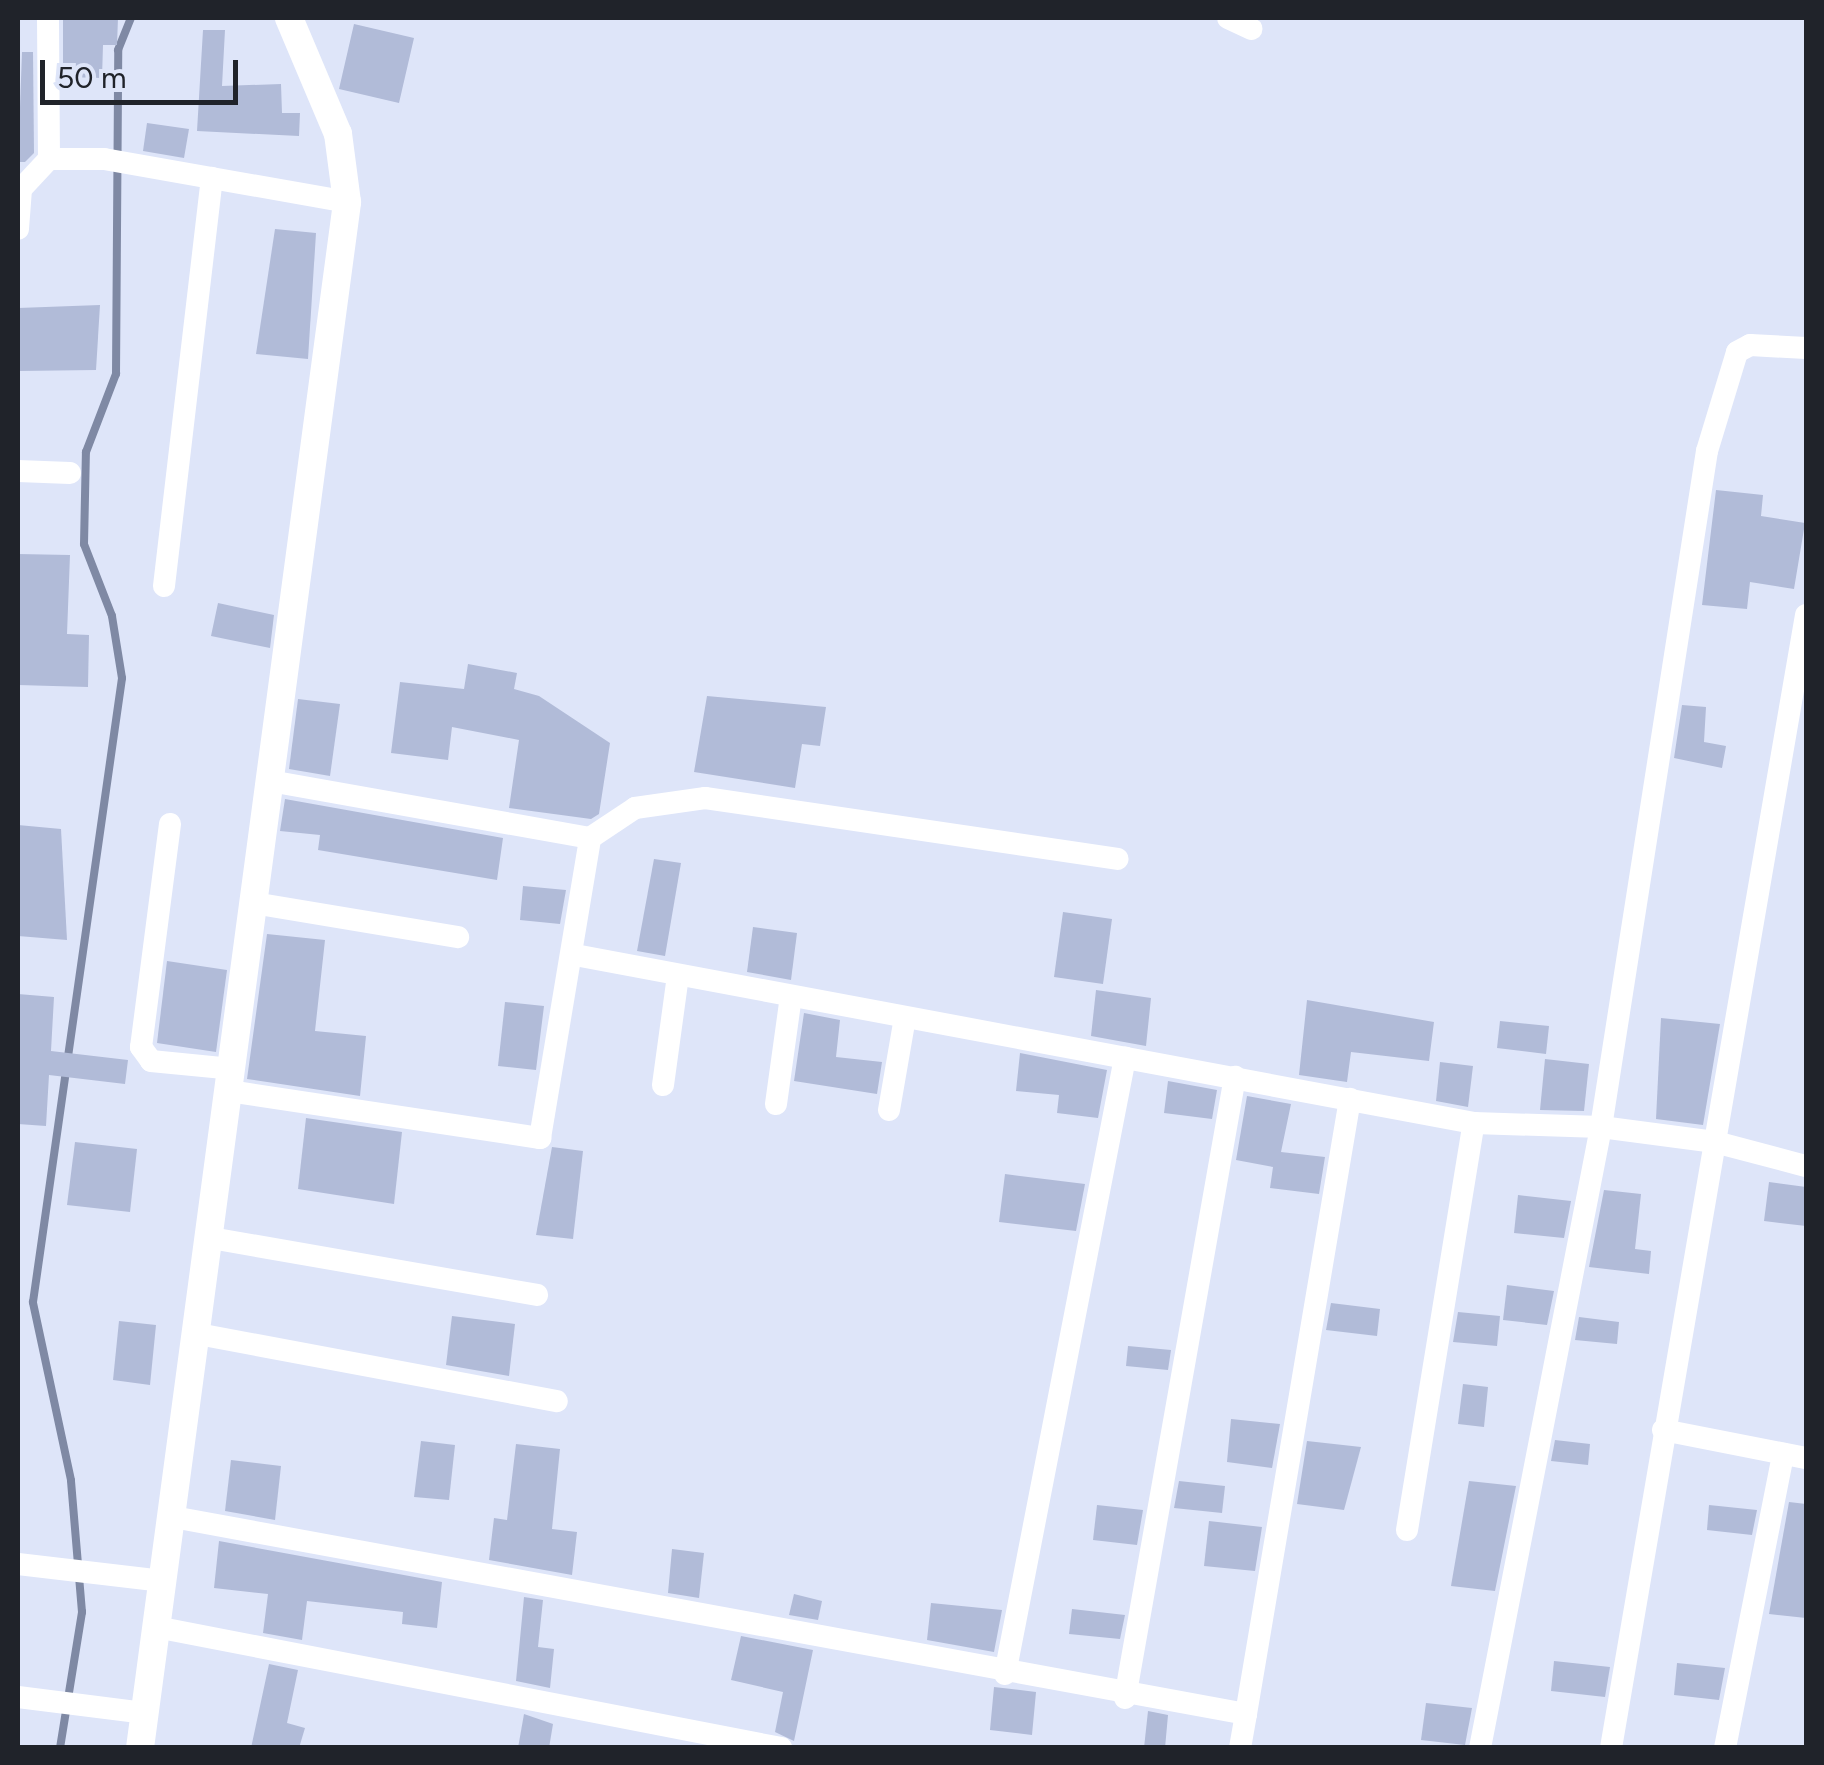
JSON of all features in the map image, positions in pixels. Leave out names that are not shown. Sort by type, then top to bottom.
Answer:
[{"type":"street","points":[[18,229],[20,190],[48,159],[48,18]]},
{"type":"street","points":[[140,1748],[347,202],[338,134],[289,18]]},
{"type":"street","points":[[1228,18],[1252,29]]},
{"type":"street","points":[[48,159],[104,159],[347,202]]},
{"type":"street","points":[[164,586],[212,178]]},
{"type":"street","points":[[1480,1748],[1601,1127],[1688,548],[1727,369],[1750,345],[1806,348]]},
{"type":"street","points":[[18,471],[70,474]]},
{"type":"street","points":[[1611,1748],[1806,616]]},
{"type":"street","points":[[270,780],[590,838],[635,808],[705,798],[1118,858]]},
{"type":"street","points":[[170,824],[141,1046],[151,1060],[231,1080],[540,1138],[575,956],[590,838]]},
{"type":"street","points":[[254,903],[458,938]]},
{"type":"street","points":[[575,956],[1474,1123],[1601,1127],[1715,1142],[1806,1166]]},
{"type":"street","points":[[663,1085],[678,975]]},
{"type":"street","points":[[776,1104],[791,996]]},
{"type":"street","points":[[889,1110],[905,1017]]},
{"type":"street","points":[[1004,1674],[1125,1058]]},
{"type":"street","points":[[1125,1698],[1235,1077]]},
{"type":"street","points":[[1240,1748],[1350,1099]]},
{"type":"street","points":[[1407,1530],[1474,1123]]},
{"type":"street","points":[[210,1238],[538,1294]]},
{"type":"street","points":[[198,1334],[557,1400]]},
{"type":"street","points":[[1663,1430],[1795,1456],[1725,1748]]},
{"type":"street","points":[[173,1517],[1125,1698],[1246,1714]]},
{"type":"street","points":[[18,1564],[91,1576],[163,1581]]},
{"type":"street","points":[[156,1627],[781,1748]]},
{"type":"street","points":[[18,1697],[144,1714]]},
{"type":"building","points":[[63,18],[118,18],[117,45],[103,45],[102,78],[63,77]]},
{"type":"building","points":[[354,24],[414,38],[399,103],[339,89]]},
{"type":"building","points":[[203,30],[225,30],[222,86],[281,84],[282,113],[300,113],[299,136],[197,131]]},
{"type":"building","points":[[22,52],[33,52],[34,153],[25,162],[18,162]]},
{"type":"building","points":[[147,123],[189,129],[184,158],[143,151]]},
{"type":"building","points":[[275,229],[316,233],[308,359],[256,354]]},
{"type":"building","points":[[100,305],[96,370],[18,371],[18,308]]},
{"type":"building","points":[[1716,490],[1763,495],[1761,516],[1805,523],[1794,589],[1750,582],[1747,609],[1702,605]]},
{"type":"building","points":[[18,554],[70,555],[67,634],[89,635],[88,687],[18,685]]},
{"type":"building","points":[[218,603],[274,615],[270,648],[211,636]]},
{"type":"building","points":[[468,664],[517,673],[514,689],[539,696],[610,743],[599,814],[591,819],[509,808],[519,740],[452,727],[448,760],[391,753],[400,682],[464,689]]},
{"type":"building","points":[[707,696],[826,707],[820,746],[802,744],[795,788],[694,772]]},
{"type":"building","points":[[298,699],[340,704],[330,776],[289,769]]},
{"type":"building","points":[[1682,705],[1706,707],[1704,742],[1726,746],[1722,768],[1674,758]]},
{"type":"building","points":[[285,799],[503,838],[497,880],[318,850],[320,835],[280,831]]},
{"type":"building","points":[[18,825],[61,829],[67,940],[18,936]]},
{"type":"building","points":[[654,859],[681,863],[665,956],[637,951]]},
{"type":"building","points":[[523,886],[566,890],[560,924],[520,920]]},
{"type":"building","points":[[1063,912],[1112,919],[1103,984],[1054,977]]},
{"type":"building","points":[[753,927],[797,933],[791,980],[747,972]]},
{"type":"building","points":[[267,934],[325,940],[315,1031],[366,1036],[360,1096],[247,1079]]},
{"type":"building","points":[[167,961],[227,970],[216,1052],[157,1043]]},
{"type":"building","points":[[1096,990],[1151,998],[1146,1046],[1091,1036]]},
{"type":"building","points":[[18,994],[54,997],[51,1051],[128,1060],[125,1084],[49,1075],[46,1126],[18,1124]]},
{"type":"building","points":[[1307,1000],[1434,1022],[1429,1061],[1351,1052],[1347,1082],[1299,1075]]},
{"type":"building","points":[[505,1002],[544,1006],[536,1070],[498,1066]]},
{"type":"building","points":[[804,1013],[840,1020],[836,1057],[882,1062],[877,1094],[794,1081]]},
{"type":"building","points":[[1661,1018],[1720,1024],[1703,1125],[1656,1119]]},
{"type":"building","points":[[1500,1021],[1549,1026],[1546,1054],[1497,1048]]},
{"type":"building","points":[[1020,1053],[1107,1070],[1098,1118],[1057,1113],[1059,1095],[1016,1091]]},
{"type":"building","points":[[1545,1059],[1589,1064],[1584,1111],[1540,1110]]},
{"type":"building","points":[[1440,1062],[1473,1066],[1468,1107],[1436,1101]]},
{"type":"building","points":[[1168,1081],[1217,1090],[1212,1119],[1164,1113]]},
{"type":"building","points":[[1247,1096],[1291,1104],[1281,1152],[1325,1157],[1319,1194],[1270,1188],[1273,1167],[1236,1160]]},
{"type":"building","points":[[306,1118],[402,1132],[394,1204],[298,1189]]},
{"type":"building","points":[[75,1142],[137,1149],[130,1212],[67,1205]]},
{"type":"building","points":[[552,1147],[583,1151],[573,1239],[536,1235]]},
{"type":"building","points":[[1005,1174],[1085,1184],[1076,1231],[999,1222]]},
{"type":"building","points":[[1769,1182],[1806,1187],[1806,1226],[1764,1221]]},
{"type":"building","points":[[1604,1190],[1641,1194],[1635,1249],[1651,1251],[1649,1274],[1589,1267]]},
{"type":"building","points":[[1518,1195],[1571,1201],[1564,1238],[1514,1233]]},
{"type":"building","points":[[1507,1285],[1554,1291],[1547,1325],[1503,1320]]},
{"type":"building","points":[[1331,1303],[1380,1309],[1377,1336],[1326,1330]]},
{"type":"building","points":[[1458,1312],[1500,1316],[1497,1346],[1453,1342]]},
{"type":"building","points":[[452,1316],[515,1324],[509,1376],[446,1365]]},
{"type":"building","points":[[1579,1317],[1619,1322],[1617,1344],[1575,1340]]},
{"type":"building","points":[[119,1321],[156,1325],[150,1385],[113,1380]]},
{"type":"building","points":[[1128,1346],[1171,1350],[1168,1370],[1126,1366]]},
{"type":"building","points":[[1463,1384],[1488,1387],[1484,1427],[1458,1424]]},
{"type":"building","points":[[1231,1419],[1280,1424],[1272,1468],[1227,1462]]},
{"type":"building","points":[[1555,1440],[1590,1444],[1588,1465],[1551,1461]]},
{"type":"building","points":[[421,1441],[455,1445],[449,1500],[414,1497]]},
{"type":"building","points":[[1307,1441],[1361,1447],[1344,1510],[1297,1504]]},
{"type":"building","points":[[516,1444],[560,1449],[552,1529],[577,1532],[572,1575],[489,1560],[494,1518],[507,1520]]},
{"type":"building","points":[[231,1460],[281,1466],[275,1520],[225,1511]]},
{"type":"building","points":[[1179,1481],[1225,1486],[1222,1513],[1174,1508]]},
{"type":"building","points":[[1469,1481],[1516,1486],[1495,1591],[1451,1586]]},
{"type":"building","points":[[1789,1502],[1806,1504],[1806,1618],[1769,1614]]},
{"type":"building","points":[[1097,1505],[1143,1510],[1137,1545],[1093,1540]]},
{"type":"building","points":[[1709,1505],[1757,1510],[1752,1535],[1707,1530]]},
{"type":"building","points":[[1209,1521],[1262,1527],[1255,1571],[1204,1566]]},
{"type":"building","points":[[219,1541],[442,1582],[437,1628],[402,1624],[403,1612],[307,1601],[302,1640],[263,1633],[268,1594],[214,1588]]},
{"type":"building","points":[[672,1549],[704,1553],[699,1598],[668,1593]]},
{"type":"building","points":[[794,1594],[822,1601],[818,1620],[789,1615]]},
{"type":"building","points":[[524,1597],[543,1600],[538,1647],[554,1649],[550,1688],[516,1681]]},
{"type":"building","points":[[931,1603],[1002,1610],[994,1652],[927,1640]]},
{"type":"building","points":[[1072,1609],[1125,1615],[1120,1639],[1069,1634]]},
{"type":"building","points":[[741,1636],[813,1650],[794,1741],[775,1732],[783,1692],[731,1680]]},
{"type":"building","points":[[1554,1661],[1610,1667],[1605,1697],[1551,1691]]},
{"type":"building","points":[[1677,1663],[1725,1668],[1719,1700],[1674,1695]]},
{"type":"building","points":[[269,1664],[298,1670],[287,1723],[305,1728],[299,1748],[251,1748]]},
{"type":"building","points":[[994,1687],[1036,1692],[1032,1735],[990,1730]]},
{"type":"building","points":[[1426,1703],[1472,1708],[1465,1745],[1421,1740]]},
{"type":"building","points":[[1148,1711],[1168,1715],[1165,1748],[1144,1748]]},
{"type":"building","points":[[524,1714],[553,1724],[549,1748],[518,1748]]},
{"type":"waterway","points":[[60,1748],[82,1612],[71,1480],[33,1302],[122,678],[112,616],[84,544],[86,452],[116,374],[118,50],[131,18]]}]
